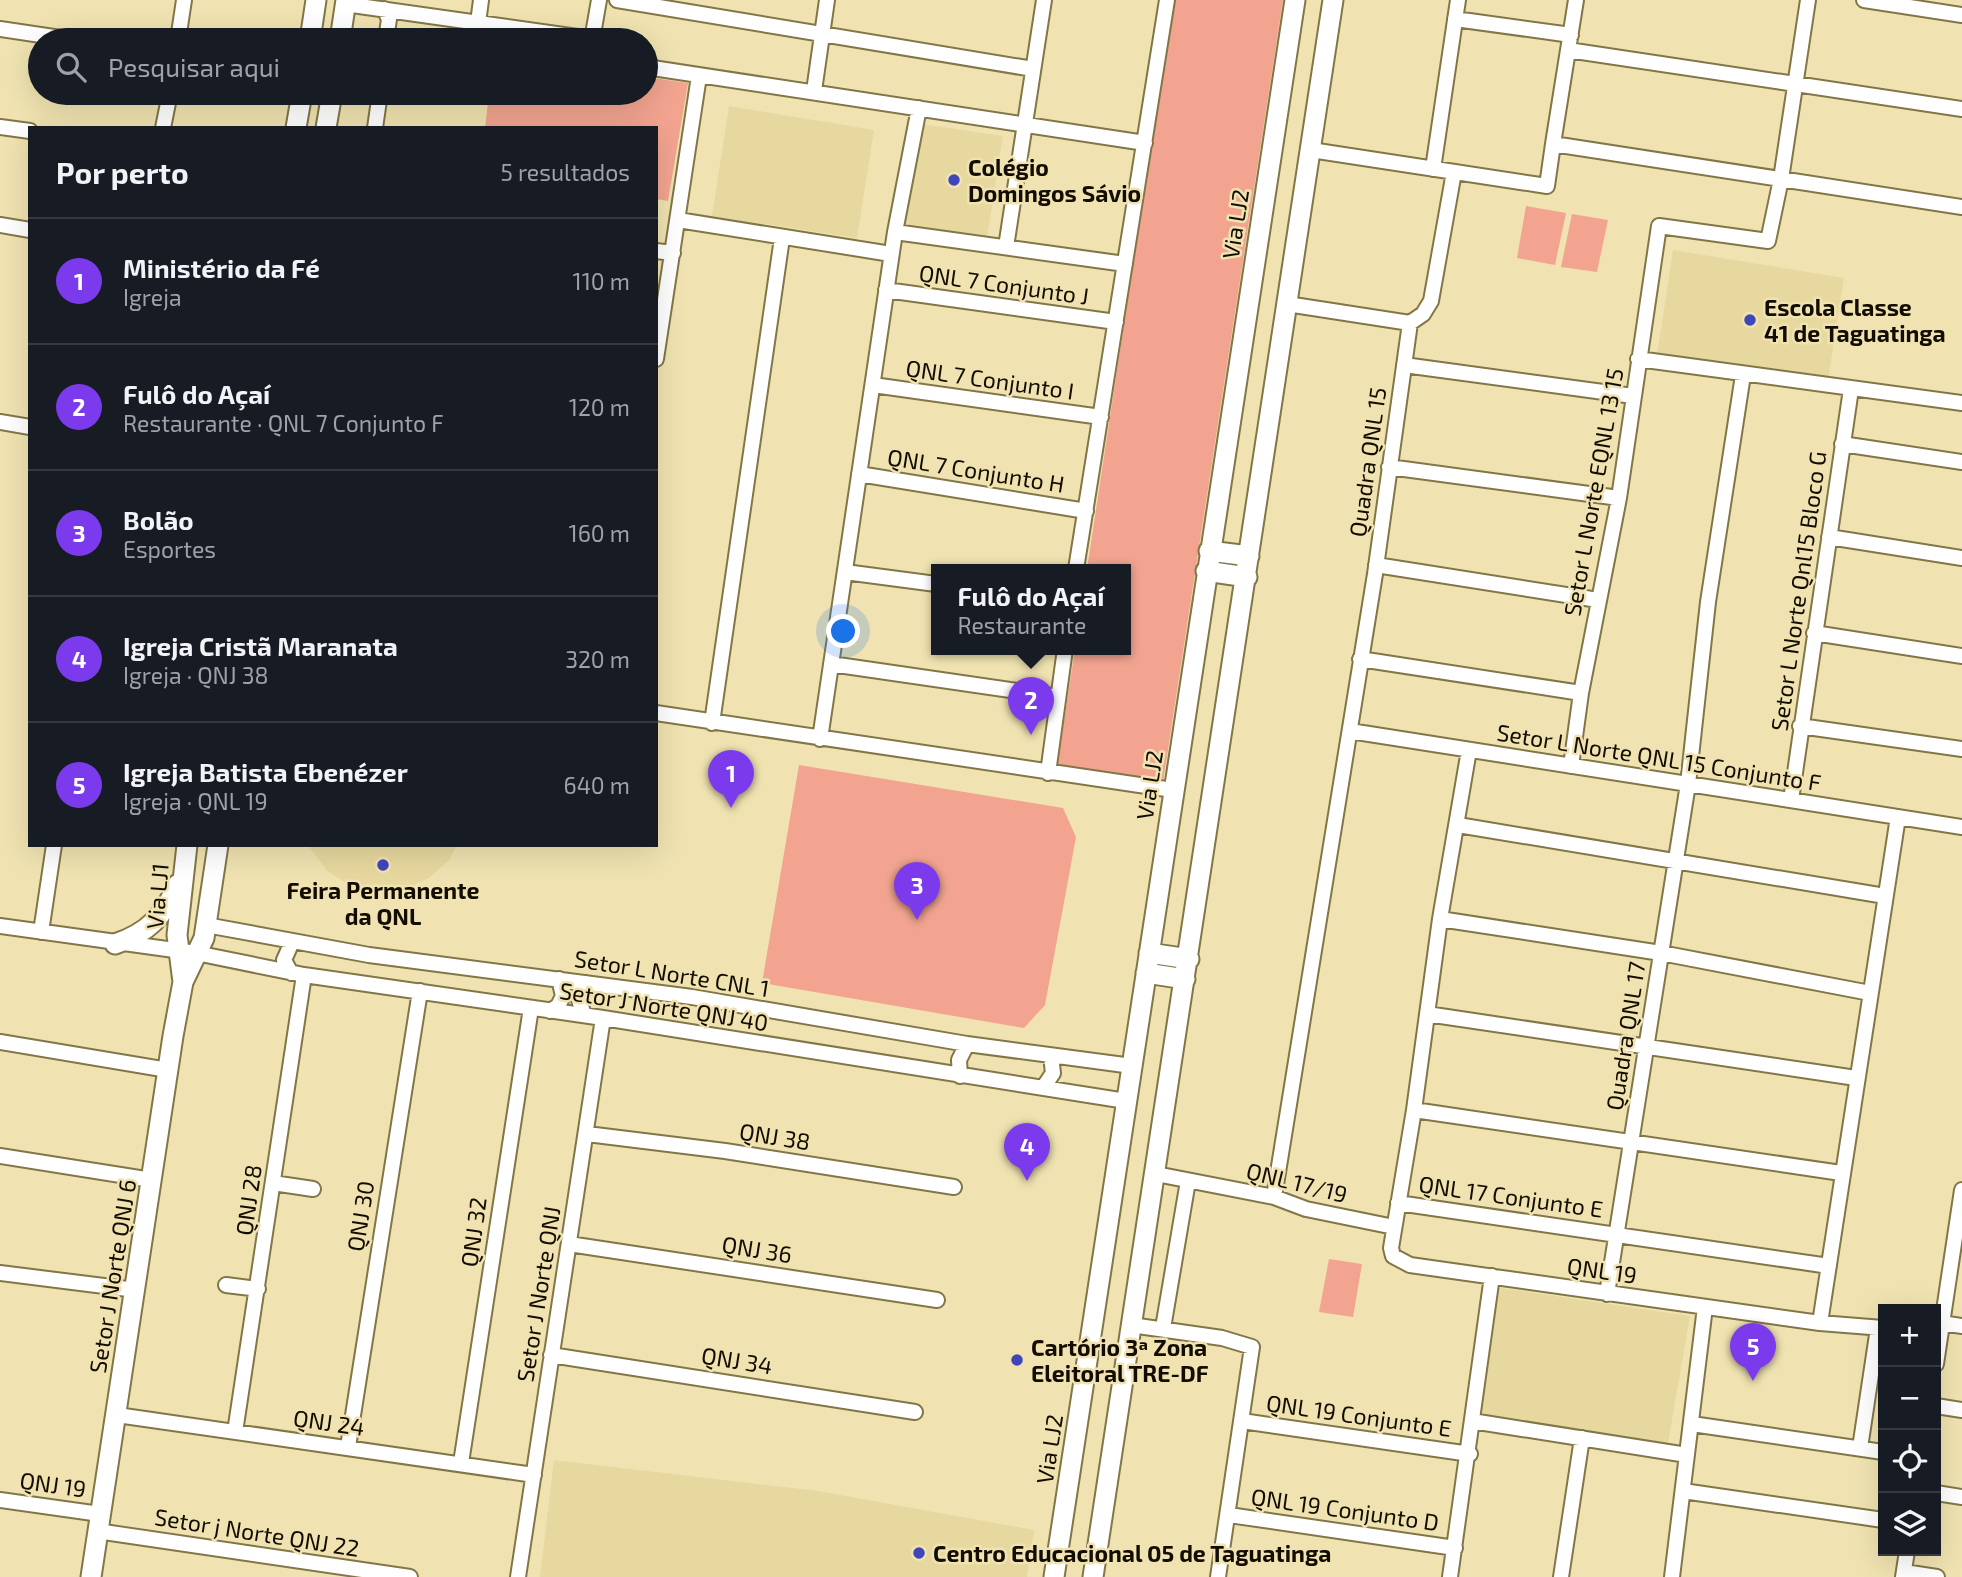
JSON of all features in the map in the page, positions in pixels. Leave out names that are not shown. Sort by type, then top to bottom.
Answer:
[{"type":"main road","points":[[312,28],[316,0]]},
{"type":"main road","name":"Via LJ2","points":[[1054,1577],[1295,0]]},
{"type":"main road","points":[[1093,1577],[1333,0]]},
{"type":"main road","points":[[342,28],[345,2]]},
{"type":"main road","points":[[296,126],[300,105]]},
{"type":"main road","points":[[326,126],[330,105]]},
{"type":"main road","points":[[1208,561],[1249,556]]},
{"type":"main road","points":[[1208,561],[1247,577]]},
{"type":"main road","name":"Via LJ1","points":[[183,982],[187,952],[183,870],[187,847]]},
{"type":"main road","points":[[187,952],[206,925],[218,847]]},
{"type":"main road","points":[[115,944],[139,935],[162,915],[183,870]]},
{"type":"main road","points":[[1149,953],[1187,969]]},
{"type":"main road","points":[[1146,973],[1187,969]]},
{"type":"main road","name":"Setor J Norte QNJ 6","points":[[91,1577],[183,982]]},
{"type":"street","points":[[180,28],[184,0]]},
{"type":"street","points":[[478,23],[481,0]]},
{"type":"street","points":[[594,28],[599,0]]},
{"type":"street","points":[[617,0],[1033,69]]},
{"type":"street","points":[[814,91],[827,0]]},
{"type":"street","points":[[1006,247],[1044,0]]},
{"type":"street","points":[[1077,564],[1167,0]]},
{"type":"street","points":[[1433,169],[1458,0]]},
{"type":"street","points":[[1311,150],[1547,186],[1576,0]]},
{"type":"street","points":[[1782,178],[1808,0]]},
{"type":"street","points":[[1864,0],[1962,15]]},
{"type":"street","points":[[345,2],[390,13],[512,28]]},
{"type":"street","points":[[388,28],[390,13]]},
{"type":"street","points":[[1455,19],[1795,85],[1962,109]]},
{"type":"street","points":[[0,29],[28,33]]},
{"type":"street","points":[[658,69],[1145,143]]},
{"type":"street","points":[[658,350],[699,76]]},
{"type":"street","points":[[163,126],[168,105]]},
{"type":"street","points":[[375,126],[378,105]]},
{"type":"street","points":[[820,739],[891,254],[919,108]]},
{"type":"street","points":[[0,127],[28,131]]},
{"type":"street","points":[[1553,144],[1962,207]]},
{"type":"street","points":[[1287,304],[1410,323],[1423,314],[1431,301],[1454,172]]},
{"type":"street","name":"Setor L Norte EQNL 13 15","points":[[1571,766],[1581,693],[1619,498],[1659,226],[1768,242],[1782,178]]},
{"type":"street","points":[[678,220],[891,254]]},
{"type":"street","points":[[0,225],[28,230]]},
{"type":"street","points":[[895,232],[1125,264]]},
{"type":"street","points":[[712,723],[782,238]]},
{"type":"street","points":[[658,251],[673,253]]},
{"type":"street","name":"QNL 7 Conjunto J","points":[[886,290],[1116,322]]},
{"type":"street","name":"Quadra QNL 15","points":[[1350,731],[1410,323]]},
{"type":"street","points":[[1639,359],[1743,375],[1962,401]]},
{"type":"street","points":[[1404,365],[1633,396]]},
{"type":"street","points":[[1688,784],[1708,602],[1743,375]]},
{"type":"street","name":"QNL 7 Conjunto I","points":[[873,385],[1101,417]]},
{"type":"street","name":"Setor L Norte Qnl15 Bloco G","points":[[1791,800],[1851,389]]},
{"type":"street","points":[[0,422],[28,427]]},
{"type":"street","points":[[1842,444],[1962,462]]},
{"type":"street","points":[[1389,467],[1619,498]]},
{"type":"street","name":"QNL 7 Conjunto H","points":[[859,474],[1086,511]]},
{"type":"street","points":[[1829,537],[1962,558]]},
{"type":"street","points":[[1376,565],[1598,600]]},
{"type":"street","points":[[845,572],[931,583]]},
{"type":"street","points":[[1814,633],[1962,656]]},
{"type":"street","points":[[1048,774],[1064,655]]},
{"type":"street","points":[[1360,659],[1581,693]]},
{"type":"street","points":[[831,664],[1058,697]]},
{"type":"street","points":[[658,713],[1048,774],[1173,790]]},
{"type":"street","points":[[1800,726],[1962,749]]},
{"type":"street","points":[[1274,1197],[1350,731]]},
{"type":"street","name":"Setor L Norte QNL 15 Conjunto F","points":[[1350,731],[1962,827]]},
{"type":"street","points":[[1394,1227],[1414,1110],[1440,919],[1469,750]]},
{"type":"street","name":"Quadra QNL 17","points":[[1607,1294],[1688,784]]},
{"type":"street","points":[[1820,1323],[1898,817]]},
{"type":"street","points":[[1458,825],[1885,896]]},
{"type":"street","points":[[41,932],[54,847]]},
{"type":"street","points":[[1440,919],[1661,953],[1870,993]]},
{"type":"street","name":"Setor L Norte CNL 1","points":[[206,925],[292,942],[707,1000],[967,1044],[1132,1066]]},
{"type":"street","name":"Setor J Norte QNJ 40","points":[[0,926],[187,952],[298,974],[584,1015],[1126,1101]]},
{"type":"street","name":"QNJ 28","points":[[235,1432],[273,1183],[298,974],[284,960],[292,942]]},
{"type":"street","points":[[550,1011],[558,1006],[563,996],[559,979]]},
{"type":"street","points":[[584,1015],[578,998],[586,983]]},
{"type":"street","name":"QNJ 30","points":[[348,1447],[420,991]]},
{"type":"street","name":"QNJ 32","points":[[461,1464],[531,1008]]},
{"type":"street","points":[[1427,1014],[1856,1078]]},
{"type":"street","name":"Setor J Norte QNJ","points":[[518,1577],[603,1018]]},
{"type":"street","points":[[0,1042],[168,1070]]},
{"type":"street","points":[[960,1076],[959,1060],[967,1044]]},
{"type":"street","points":[[1043,1088],[1053,1073],[1051,1056]]},
{"type":"street","points":[[1414,1110],[1632,1140],[1841,1173]]},
{"type":"street","name":"QNJ 38","points":[[587,1134],[725,1151],[954,1187]]},
{"type":"street","points":[[0,1156],[152,1180]]},
{"type":"street","name":"QNL 17/19","points":[[1156,1174],[1274,1197],[1306,1209],[1394,1227]]},
{"type":"street","points":[[1163,1328],[1188,1181]]},
{"type":"street","points":[[273,1183],[313,1189]]},
{"type":"street","points":[[1941,1320],[1959,1238],[1962,1190]]},
{"type":"street","name":"QNL 17 Conjunto E","points":[[1398,1203],[1829,1266]]},
{"type":"street","name":"QNL 19","points":[[1394,1227],[1391,1248],[1393,1256],[1410,1265],[1820,1323],[1878,1328]]},
{"type":"street","name":"QNJ 36","points":[[569,1244],[937,1300]]},
{"type":"street","points":[[0,1273],[136,1290]]},
{"type":"street","points":[[1450,1577],[1470,1454],[1492,1276]]},
{"type":"street","points":[[226,1285],[258,1289]]},
{"type":"street","points":[[1672,1577],[1704,1307]]},
{"type":"street","points":[[1131,1325],[1222,1338],[1252,1347],[1218,1577]]},
{"type":"street","points":[[1941,1329],[1962,1326]]},
{"type":"street","name":"QNL 19","points":[[1860,1448],[1878,1345]]},
{"type":"street","name":"QNJ 34","points":[[551,1355],[915,1412]]},
{"type":"street","points":[[1941,1407],[1962,1410]]},
{"type":"street","name":"QNJ 24","points":[[117,1415],[534,1475]]},
{"type":"street","name":"QNL 19 Conjunto E","points":[[1242,1421],[1470,1454]]},
{"type":"street","points":[[1472,1421],[1687,1455]]},
{"type":"street","points":[[1692,1424],[1878,1451]]},
{"type":"street","points":[[1561,1577],[1582,1438]]},
{"type":"street","points":[[1683,1491],[1878,1519]]},
{"type":"street","points":[[1941,1494],[1962,1497]]},
{"type":"street","name":"QNJ 19","points":[[0,1500],[98,1522]]},
{"type":"street","name":"QNL 19 Conjunto D","points":[[1229,1515],[1455,1548]]},
{"type":"street","name":"Setor j Norte QNJ 22","points":[[98,1522],[410,1577]]},
{"type":"street","points":[[1906,1556],[1903,1574],[1937,1577]]},
{"type":"shaded area","points":[[1173,0],[1283,0],[1163,782],[1057,766],[1074,655],[1131,655],[1131,564],[1088,564]]},
{"type":"shaded area","points":[[658,79],[688,83],[668,201],[658,199],[658,126],[485,126],[488,105],[658,105]]},
{"type":"shaded area","points":[[729,106],[874,130],[857,238],[712,216]]},
{"type":"shaded area","name":"Colégio Domingos Sávio","points":[[922,124],[1003,136],[987,237],[905,224]]},
{"type":"shaded area","points":[[1526,206],[1566,213],[1555,265],[1517,258]]},
{"type":"shaded area","points":[[1572,214],[1608,220],[1597,272],[1561,267]]},
{"type":"shaded area","name":"Escola Classe 41 de Taguatinga","points":[[1673,250],[1844,278],[1827,387],[1656,362]]},
{"type":"shaded area","points":[[799,765],[1063,808],[1076,837],[1045,1005],[1024,1028],[762,983]]},
{"type":"shaded area","name":"Feira Permanente da QNL","points":[[309,847],[456,847],[449,860],[429,878],[404,889],[377,892],[350,885],[327,871]]},
{"type":"shaded area","points":[[1329,1259],[1362,1264],[1353,1317],[1319,1312]]},
{"type":"shaded area","points":[[1493,1287],[1690,1316],[1667,1449],[1473,1419]]},
{"type":"shaded area","points":[[554,1460],[818,1491],[1034,1530],[1027,1577],[540,1577]]},
{"type":"place","name":"Colégio Domingos Sávio","points":[[954,180]]},
{"type":"place","name":"Escola Classe 41 de Taguatinga","points":[[1750,320]]},
{"type":"place","name":"Fulô do Açaí","points":[[1031,735]]},
{"type":"place","name":"Ministério da Fé","points":[[731,808]]},
{"type":"place","name":"Feira Permanente da QNL","points":[[383,865]]},
{"type":"place","name":"Bolão","points":[[917,920]]},
{"type":"place","name":"Igreja Cristã Maranata","points":[[1027,1181]]},
{"type":"place","name":"Cartório 3ª Zona Eleitoral TRE-DF","points":[[1017,1360]]},
{"type":"place","name":"Igreja Batista Ebenézer","points":[[1753,1381]]},
{"type":"place","name":"Centro Educacional 05 de Taguatinga","points":[[919,1553]]}]
